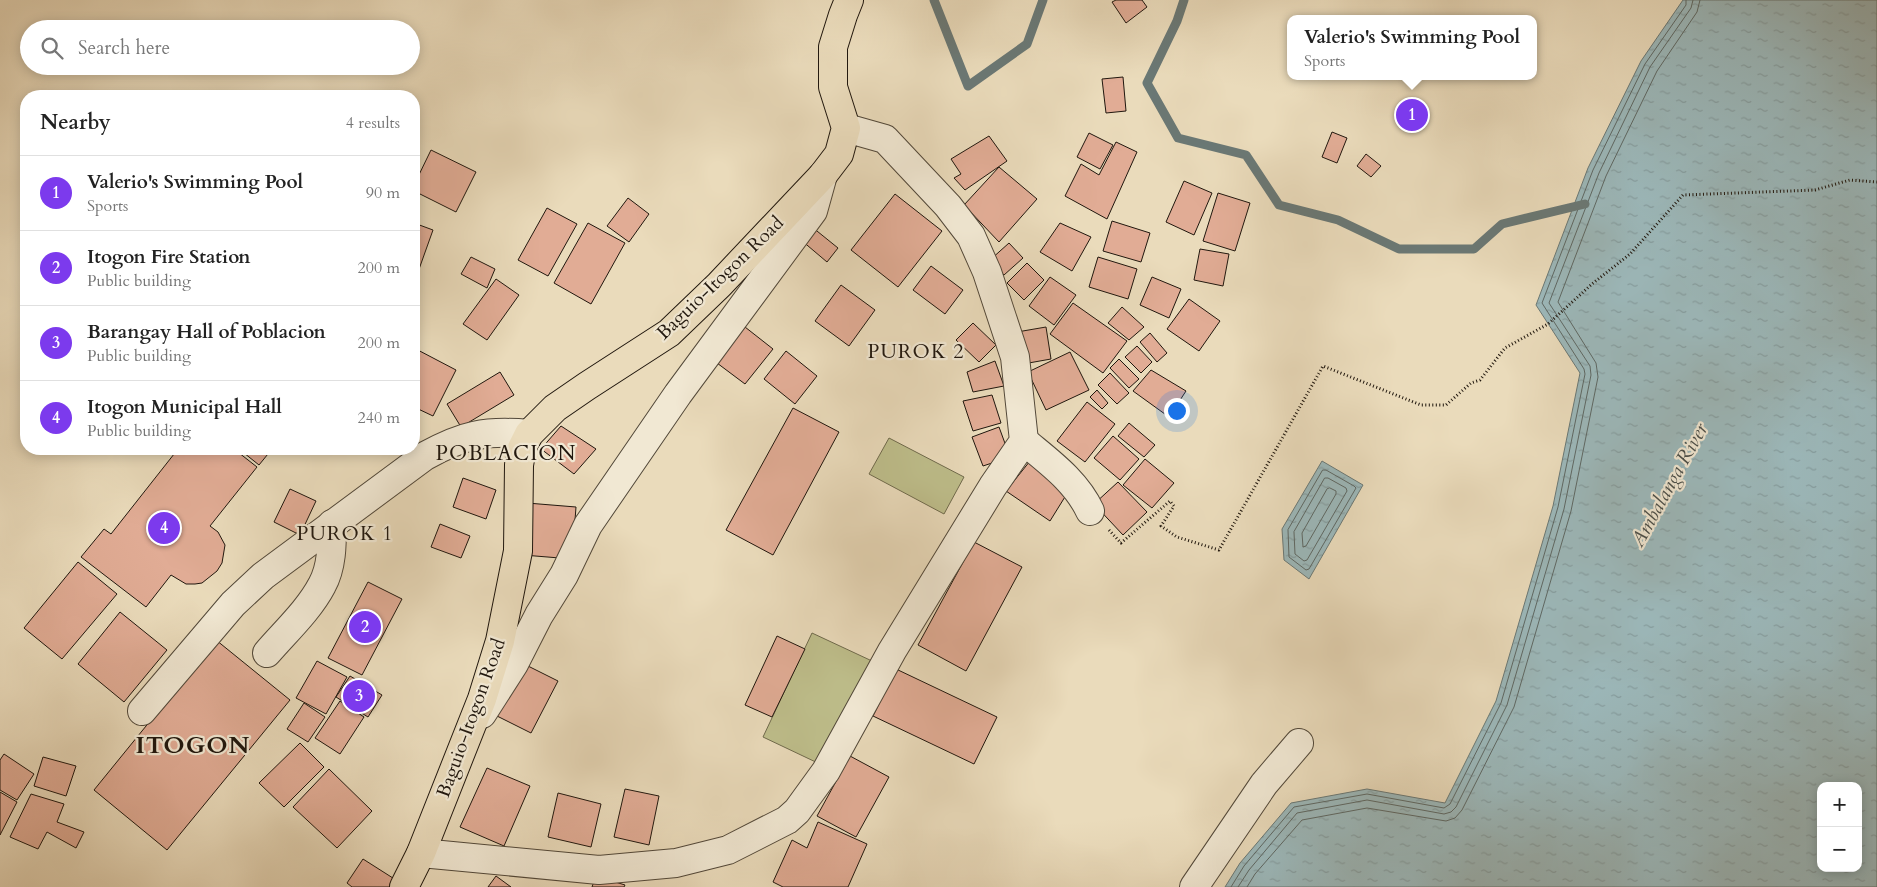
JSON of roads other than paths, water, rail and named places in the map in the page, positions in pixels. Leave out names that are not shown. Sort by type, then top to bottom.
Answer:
[{"type":"main road","points":[[846,128],[833,87],[833,46],[849,0]]},
{"type":"main road","name":"Baguio-Itogon Road","points":[[404,887],[421,853],[482,699],[500,640],[518,550],[519,465],[522,448],[529,434],[555,408],[669,333],[719,285],[823,175],[839,154],[846,128]]},
{"type":"street","points":[[421,853],[599,870],[676,863],[728,850],[787,820],[798,811],[826,771],[892,651],[993,486],[1024,441],[1015,357],[987,272],[971,236],[948,206],[885,139],[846,128]]},
{"type":"street","points":[[464,743],[514,664],[539,615],[564,575],[588,525],[683,386],[813,211],[823,175]]},
{"type":"street","points":[[142,711],[233,604],[263,576],[424,456],[451,442],[473,435],[496,432],[529,434]]},
{"type":"street","points":[[1024,441],[1060,471],[1083,496],[1090,511]]},
{"type":"street","points":[[267,653],[310,603],[322,585],[332,548],[332,524]]},
{"type":"street","points":[[1194,887],[1264,784],[1299,743]]},
{"type":"water","name":"Ambalanga River","points":[[1683,0],[1877,0],[1877,887],[1225,887],[1240,863],[1291,803],[1367,789],[1445,803],[1496,701],[1553,506],[1580,373],[1536,305],[1588,168],[1641,61]]},
{"type":"water","points":[[1322,461],[1363,485],[1309,579],[1284,560],[1282,529]]},
{"type":"waterway","points":[[934,0],[968,86],[1027,44],[1043,0]]},
{"type":"waterway","points":[[1184,0],[1177,21],[1147,83],[1178,138],[1246,155],[1279,205],[1338,220],[1399,249],[1474,249],[1502,224],[1585,204]]},
{"type":"place","name":"Valerio's Swimming Pool","points":[[1412,115]]},
{"type":"place","name":"Itogon Municipal Hall","points":[[164,528]]},
{"type":"place","name":"Itogon Fire Station","points":[[365,627]]},
{"type":"place","name":"Barangay Hall of Poblacion","points":[[359,696]]},
{"type":"district","name":"PUROK 2","points":[[916,351]]},
{"type":"district","name":"POBLACION","points":[[506,453]]},
{"type":"district","name":"PUROK 1","points":[[345,533]]},
{"type":"district","name":"ITOGON","points":[[193,745]]}]
